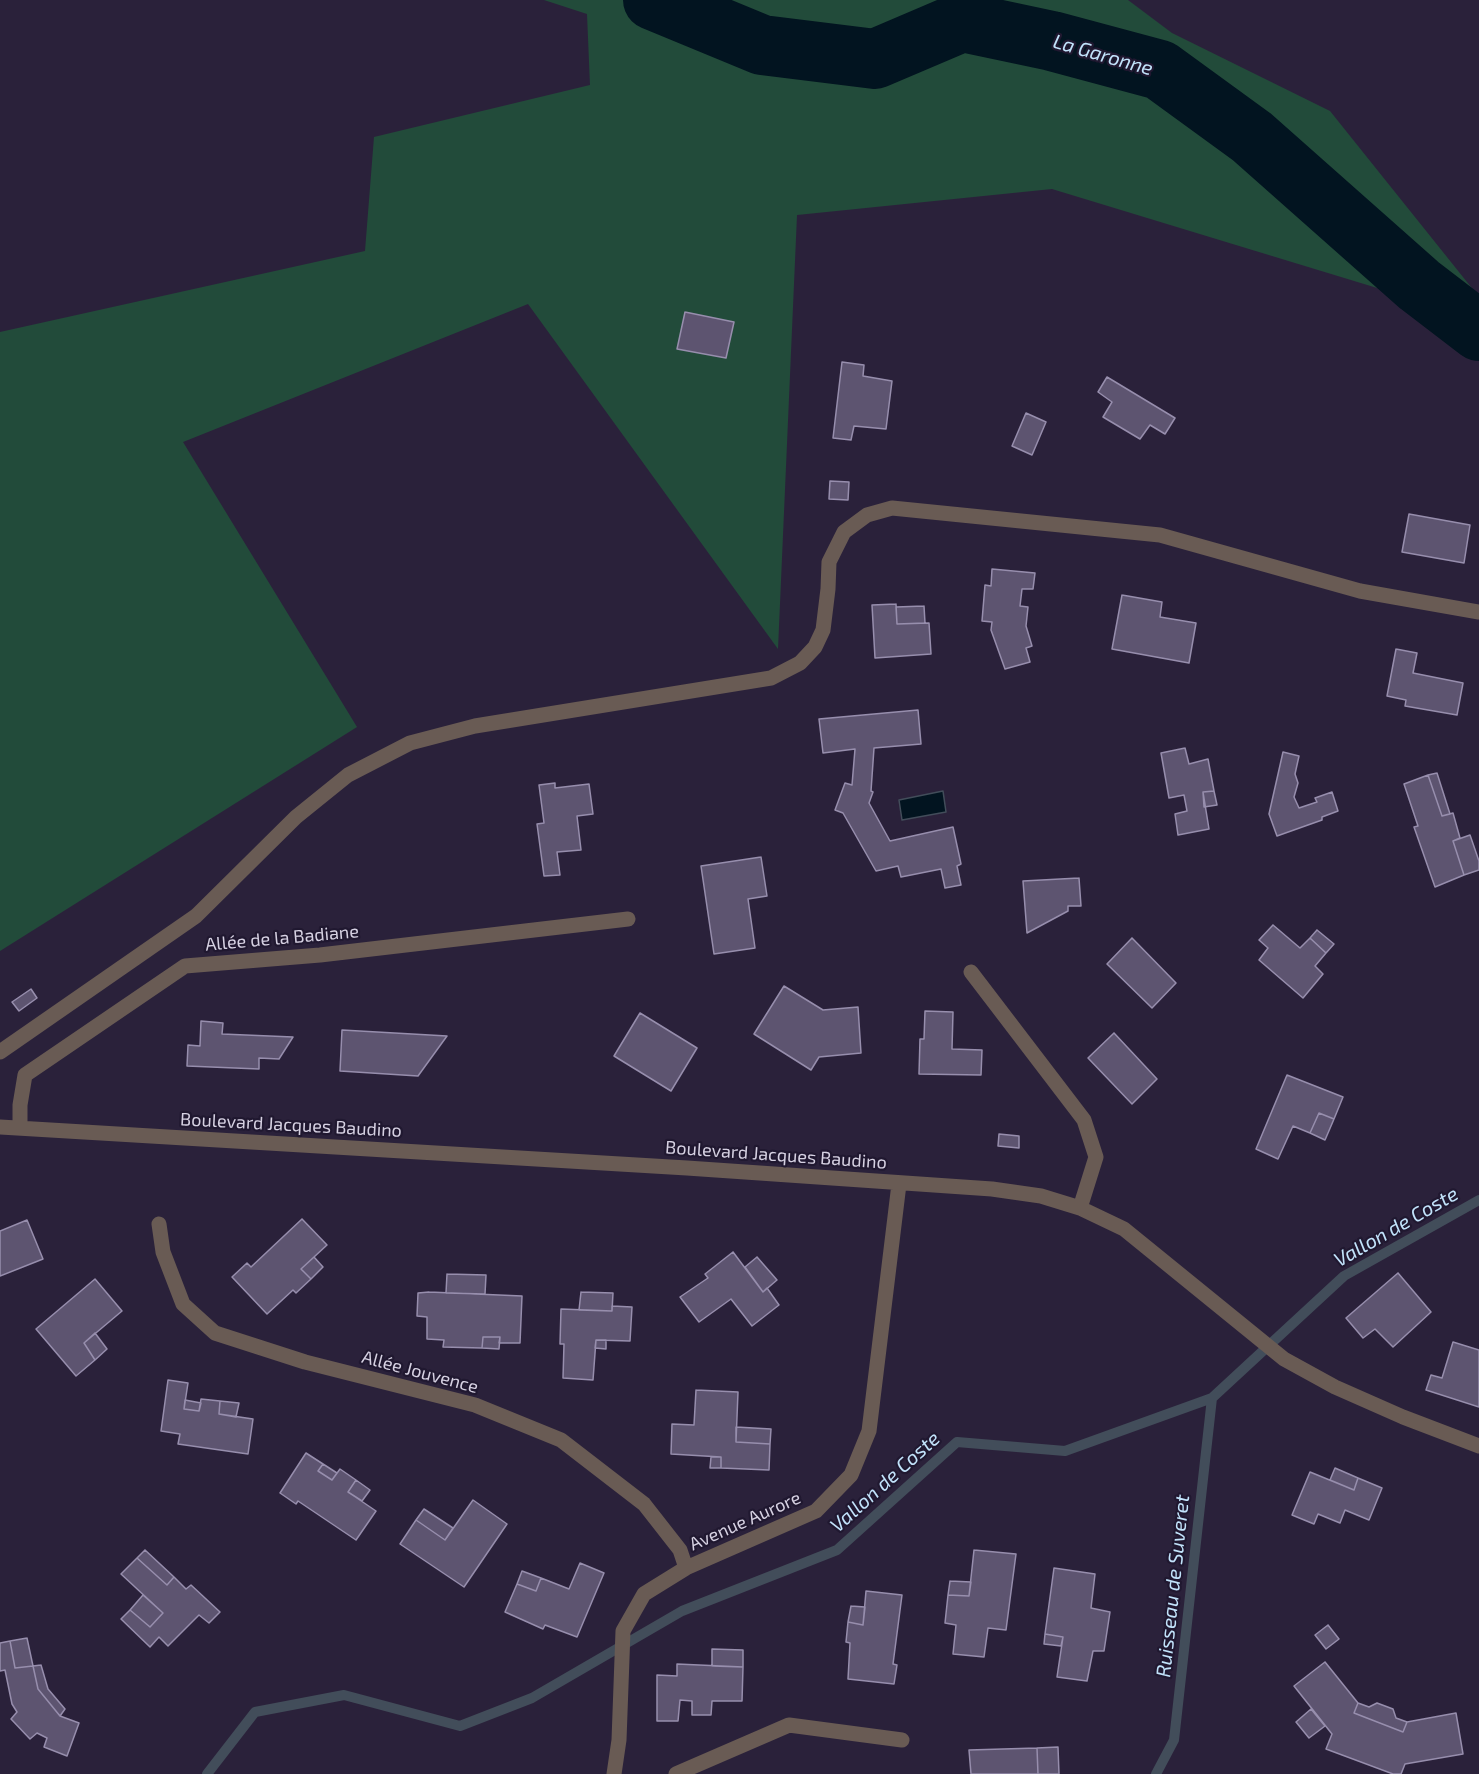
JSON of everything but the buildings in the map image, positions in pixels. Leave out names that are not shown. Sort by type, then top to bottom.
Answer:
[{"type":"street","points":[[0,1052],[196,916],[296,817],[348,775],[410,742],[475,726],[771,678],[800,663],[815,647],[823,630],[829,562],[844,532],[867,515],[892,508],[1160,535],[1360,591],[1479,612]]},
{"type":"street","name":"Allée de la Badiane","points":[[20,1128],[20,1105],[25,1075],[185,966],[320,955],[628,919]]},
{"type":"street","points":[[971,972],[1083,1120],[1096,1157],[1080,1208]]},
{"type":"street","name":"Boulevard Jacques Baudino","points":[[0,1127],[687,1168],[992,1189],[1031,1194],[1080,1208],[1124,1229],[1284,1359],[1335,1387],[1403,1417],[1479,1446]]},
{"type":"street","name":"Avenue Aurore","points":[[614,1774],[619,1740],[623,1631],[644,1594],[686,1568],[816,1511],[851,1475],[869,1431],[899,1184]]},
{"type":"street","name":"Allée Jouvence","points":[[159,1224],[163,1252],[183,1304],[214,1333],[305,1362],[475,1406],[561,1440],[644,1504],[680,1550],[686,1568]]},
{"type":"street","points":[[676,1774],[789,1725],[902,1740]]},
{"type":"green space","points":[[544,0],[1128,0],[1172,33],[1330,111],[1479,297],[1479,319],[1052,189],[797,215],[778,649],[528,304],[183,442],[357,727],[0,951],[0,332],[365,251],[374,137],[590,85],[587,14]]},
{"type":"water","points":[[943,791],[946,812],[902,820],[899,800]]},
{"type":"waterway","name":"La Garonne","points":[[653,0],[762,45],[875,59],[962,22],[1052,41],[1160,70],[1252,137],[1419,285],[1479,331]]},
{"type":"waterway","name":"Vallon de Coste","points":[[207,1774],[255,1712],[344,1695],[460,1726],[532,1698],[682,1611],[837,1550],[957,1442],[1065,1451],[1212,1398],[1344,1276],[1479,1200]]},
{"type":"waterway","name":"Ruisseau de Suveret","points":[[1156,1774],[1174,1740],[1212,1398]]}]
